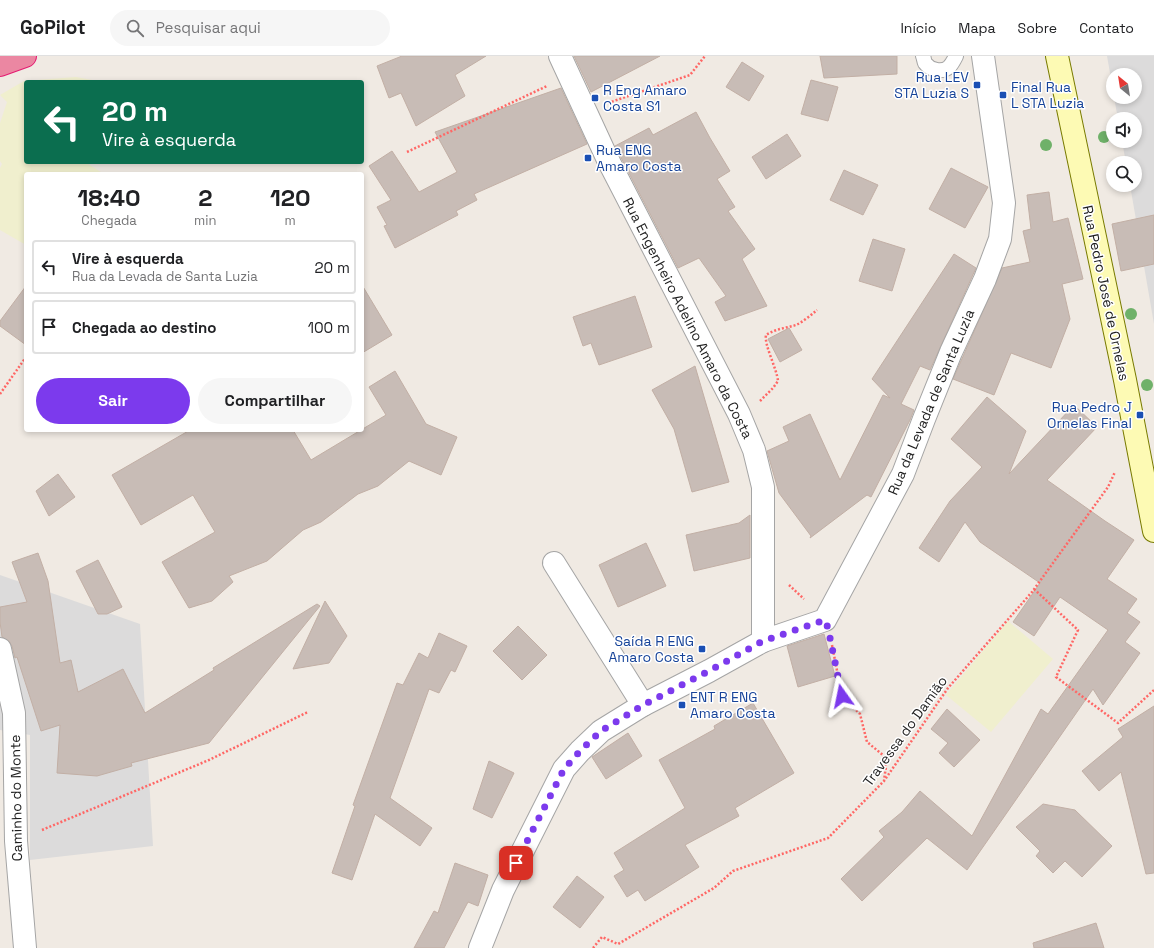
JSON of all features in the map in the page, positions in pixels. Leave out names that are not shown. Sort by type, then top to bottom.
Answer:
[{"type":"highway","points":[[0,65],[25,56]]},
{"type":"street","name":"Rua Engenheiro Adelino Amaro da Costa","points":[[560,56],[609,162],[739,414],[754,450],[763,487],[763,641]]},
{"type":"street","name":"Rua da Levada de Santa Luzia","points":[[825,620],[903,474],[951,352],[985,279],[1000,239],[1004,203],[983,56]]},
{"type":"street","name":"Rua Pedro José de Ornelas","points":[[1057,56],[1128,396],[1154,531]]},
{"type":"street","points":[[554,563],[643,705]]},
{"type":"street","points":[[480,948],[503,890],[564,769],[601,731],[643,705],[763,641],[825,620]]},
{"type":"street","name":"Caminho do Monte","points":[[0,649],[14,712],[16,841],[25,948]]},
{"type":"lane","points":[[923,56],[925,62],[931,68],[941,71],[948,68],[956,56]]},
{"type":"path","points":[[585,111],[690,75],[704,56]]},
{"type":"path","points":[[407,152],[569,76]]},
{"type":"path","points":[[739,414],[760,401],[778,381],[765,340],[766,335],[797,324],[817,310]]},
{"type":"path","points":[[0,394],[24,360]]},
{"type":"path","name":"Travessa do Damião","points":[[593,948],[602,937],[618,944],[714,888],[733,871],[828,838],[884,781],[948,688],[1034,589],[1108,487],[1117,468]]},
{"type":"path","points":[[763,560],[825,620],[842,696],[860,714],[867,742],[883,755],[886,767],[884,781]]},
{"type":"path","points":[[1034,589],[1078,630],[1056,677],[1118,723],[1154,690]]},
{"type":"path","points":[[16,841],[209,760],[308,712]]},
{"type":"shaded area","points":[[1107,56],[1154,56],[1154,324],[1131,192],[1142,192],[1142,156],[1125,156],[1123,148],[1142,148],[1142,112],[1117,112],[1115,104],[1142,104],[1142,68],[1109,68]]},
{"type":"shaded area","points":[[0,575],[140,624],[153,846],[30,860],[30,735],[0,730]]},
{"type":"green space","points":[[76,77],[92,80],[37,80]]},
{"type":"green space","points":[[24,81],[24,164],[88,164],[101,172],[24,172],[24,244],[0,230],[0,168],[2,164],[0,161],[0,123],[7,102],[0,95]]},
{"type":"green space","points":[[1008,621],[1053,659],[991,732],[946,695]]},
{"type":"building","points":[[402,56],[486,56],[455,75],[465,96],[416,126],[401,93],[389,98],[377,66]]},
{"type":"building","points":[[574,56],[660,56],[591,92]]},
{"type":"building","points":[[820,56],[897,56],[897,74],[824,78]]},
{"type":"building","points":[[742,62],[764,76],[749,101],[726,87]]},
{"type":"building","points":[[811,80],[838,87],[828,121],[801,114]]},
{"type":"building","points":[[561,88],[587,144],[474,194],[477,200],[456,211],[458,215],[395,248],[384,226],[387,225],[377,207],[391,200],[369,166],[392,151],[419,192],[457,172],[435,132]]},
{"type":"building","points":[[696,112],[730,171],[717,179],[735,207],[728,211],[755,249],[742,259],[767,306],[725,321],[715,302],[726,296],[699,258],[678,268],[615,146],[649,128],[653,135]]},
{"type":"building","points":[[787,134],[801,156],[766,179],[752,157]]},
{"type":"building","points":[[951,168],[988,187],[965,228],[929,209]]},
{"type":"building","points":[[844,170],[878,185],[863,215],[830,200]]},
{"type":"building","points":[[1049,192],[1053,222],[1068,218],[1083,279],[1062,284],[1070,319],[1051,368],[1011,353],[994,395],[953,379],[1002,268],[1030,262],[1023,231],[1031,229],[1027,195]]},
{"type":"building","points":[[1154,215],[1154,264],[1121,271],[1112,224]]},
{"type":"building","points":[[873,239],[905,249],[892,291],[859,281]]},
{"type":"building","points":[[954,254],[976,268],[930,370],[920,366],[901,404],[914,410],[871,497],[867,495],[810,538],[811,536],[779,493],[767,451],[789,441],[783,427],[810,414],[840,480],[883,395],[890,398],[872,379]]},
{"type":"building","points":[[364,288],[392,335],[364,352]]},
{"type":"building","points":[[24,289],[24,344],[0,326],[0,321]]},
{"type":"building","points":[[635,296],[652,347],[599,365],[591,343],[583,346],[573,317]]},
{"type":"building","points":[[789,328],[802,350],[780,362],[768,339]]},
{"type":"building","points":[[695,366],[729,482],[692,492],[674,429],[652,390]]},
{"type":"building","points":[[395,371],[426,424],[457,437],[441,475],[409,461],[378,486],[358,494],[321,522],[303,530],[267,561],[229,576],[233,582],[212,601],[189,608],[162,562],[215,532],[193,495],[141,525],[112,475],[187,432],[294,432],[311,460],[358,432],[364,432],[364,428],[386,415],[369,387]]},
{"type":"building","points":[[987,397],[1026,431],[1009,474],[1074,405],[1097,427],[1047,480],[1134,540],[1107,579],[1137,599],[1127,613],[1140,622],[1125,642],[1140,653],[1103,705],[1093,689],[967,870],[927,838],[862,901],[841,879],[884,837],[879,831],[902,812],[920,791],[972,836],[1041,709],[1048,714],[1108,630],[1060,597],[1034,636],[1013,622],[1040,583],[980,542],[965,522],[939,562],[919,548],[950,501],[982,467],[951,439]]},
{"type":"building","points":[[58,474],[75,497],[49,516],[36,491]]},
{"type":"building","points":[[750,515],[750,558],[694,571],[686,535],[739,523]]},
{"type":"building","points":[[646,543],[666,586],[618,607],[599,565]]},
{"type":"building","points":[[38,553],[48,581],[60,663],[71,660],[78,692],[123,669],[145,713],[214,670],[213,668],[317,604],[320,606],[209,743],[131,763],[132,766],[97,776],[57,773],[60,725],[41,731],[17,657],[15,658],[9,641],[2,637],[0,622],[0,607],[27,602],[12,562]]},
{"type":"building","points":[[98,560],[122,607],[107,614],[98,614],[76,571]]},
{"type":"building","points":[[325,601],[347,636],[329,663],[293,669]]},
{"type":"building","points":[[518,626],[547,655],[522,680],[493,651]]},
{"type":"building","points":[[439,633],[467,646],[455,672],[451,670],[439,693],[429,689],[390,798],[432,828],[420,846],[375,814],[352,880],[332,873],[355,806],[353,805],[397,683],[403,685],[419,653],[428,658]]},
{"type":"building","points":[[824,634],[835,676],[798,687],[787,646]]},
{"type":"building","points":[[753,703],[794,773],[735,808],[739,816],[685,845],[699,867],[645,901],[638,890],[627,897],[614,876],[624,870],[614,853],[685,808],[659,760],[715,729],[714,726]]},
{"type":"building","points":[[1154,706],[1154,873],[1146,874],[1121,772],[1099,791],[1082,771],[1123,737],[1118,729]]},
{"type":"building","points":[[947,709],[980,740],[954,767],[939,753],[948,743],[931,729]]},
{"type":"building","points":[[628,733],[642,756],[606,779],[592,757]]},
{"type":"building","points":[[489,761],[514,773],[492,818],[473,809]]},
{"type":"building","points":[[1043,804],[1075,810],[1112,846],[1082,877],[1065,861],[1053,873],[1036,856],[1040,851],[1016,827]]},
{"type":"building","points":[[455,863],[488,875],[478,906],[468,902],[444,948],[414,948],[434,911],[438,913]]},
{"type":"building","points":[[577,876],[604,897],[580,928],[553,907]]},
{"type":"building","points":[[1096,923],[1104,948],[1034,948],[1033,943]]},
{"type":"place","name":"Rua LEV STA Luzia S","points":[[977,85]]},
{"type":"place","name":"Final Rua L STA Luzia","points":[[1003,95]]},
{"type":"place","name":"R Eng Amaro Costa S1","points":[[595,98]]},
{"type":"place","name":"Rua ENG Amaro Costa","points":[[588,158]]},
{"type":"place","name":"Rua Pedro J Ornelas Final","points":[[1140,415]]},
{"type":"place","name":"Saída R ENG Amaro Costa","points":[[702,649]]},
{"type":"place","name":"ENT R ENG Amaro Costa","points":[[682,705]]},
{"type":"route","points":[[516,863],[564,769],[601,731],[643,705],[763,641],[825,620],[842,696]]}]
